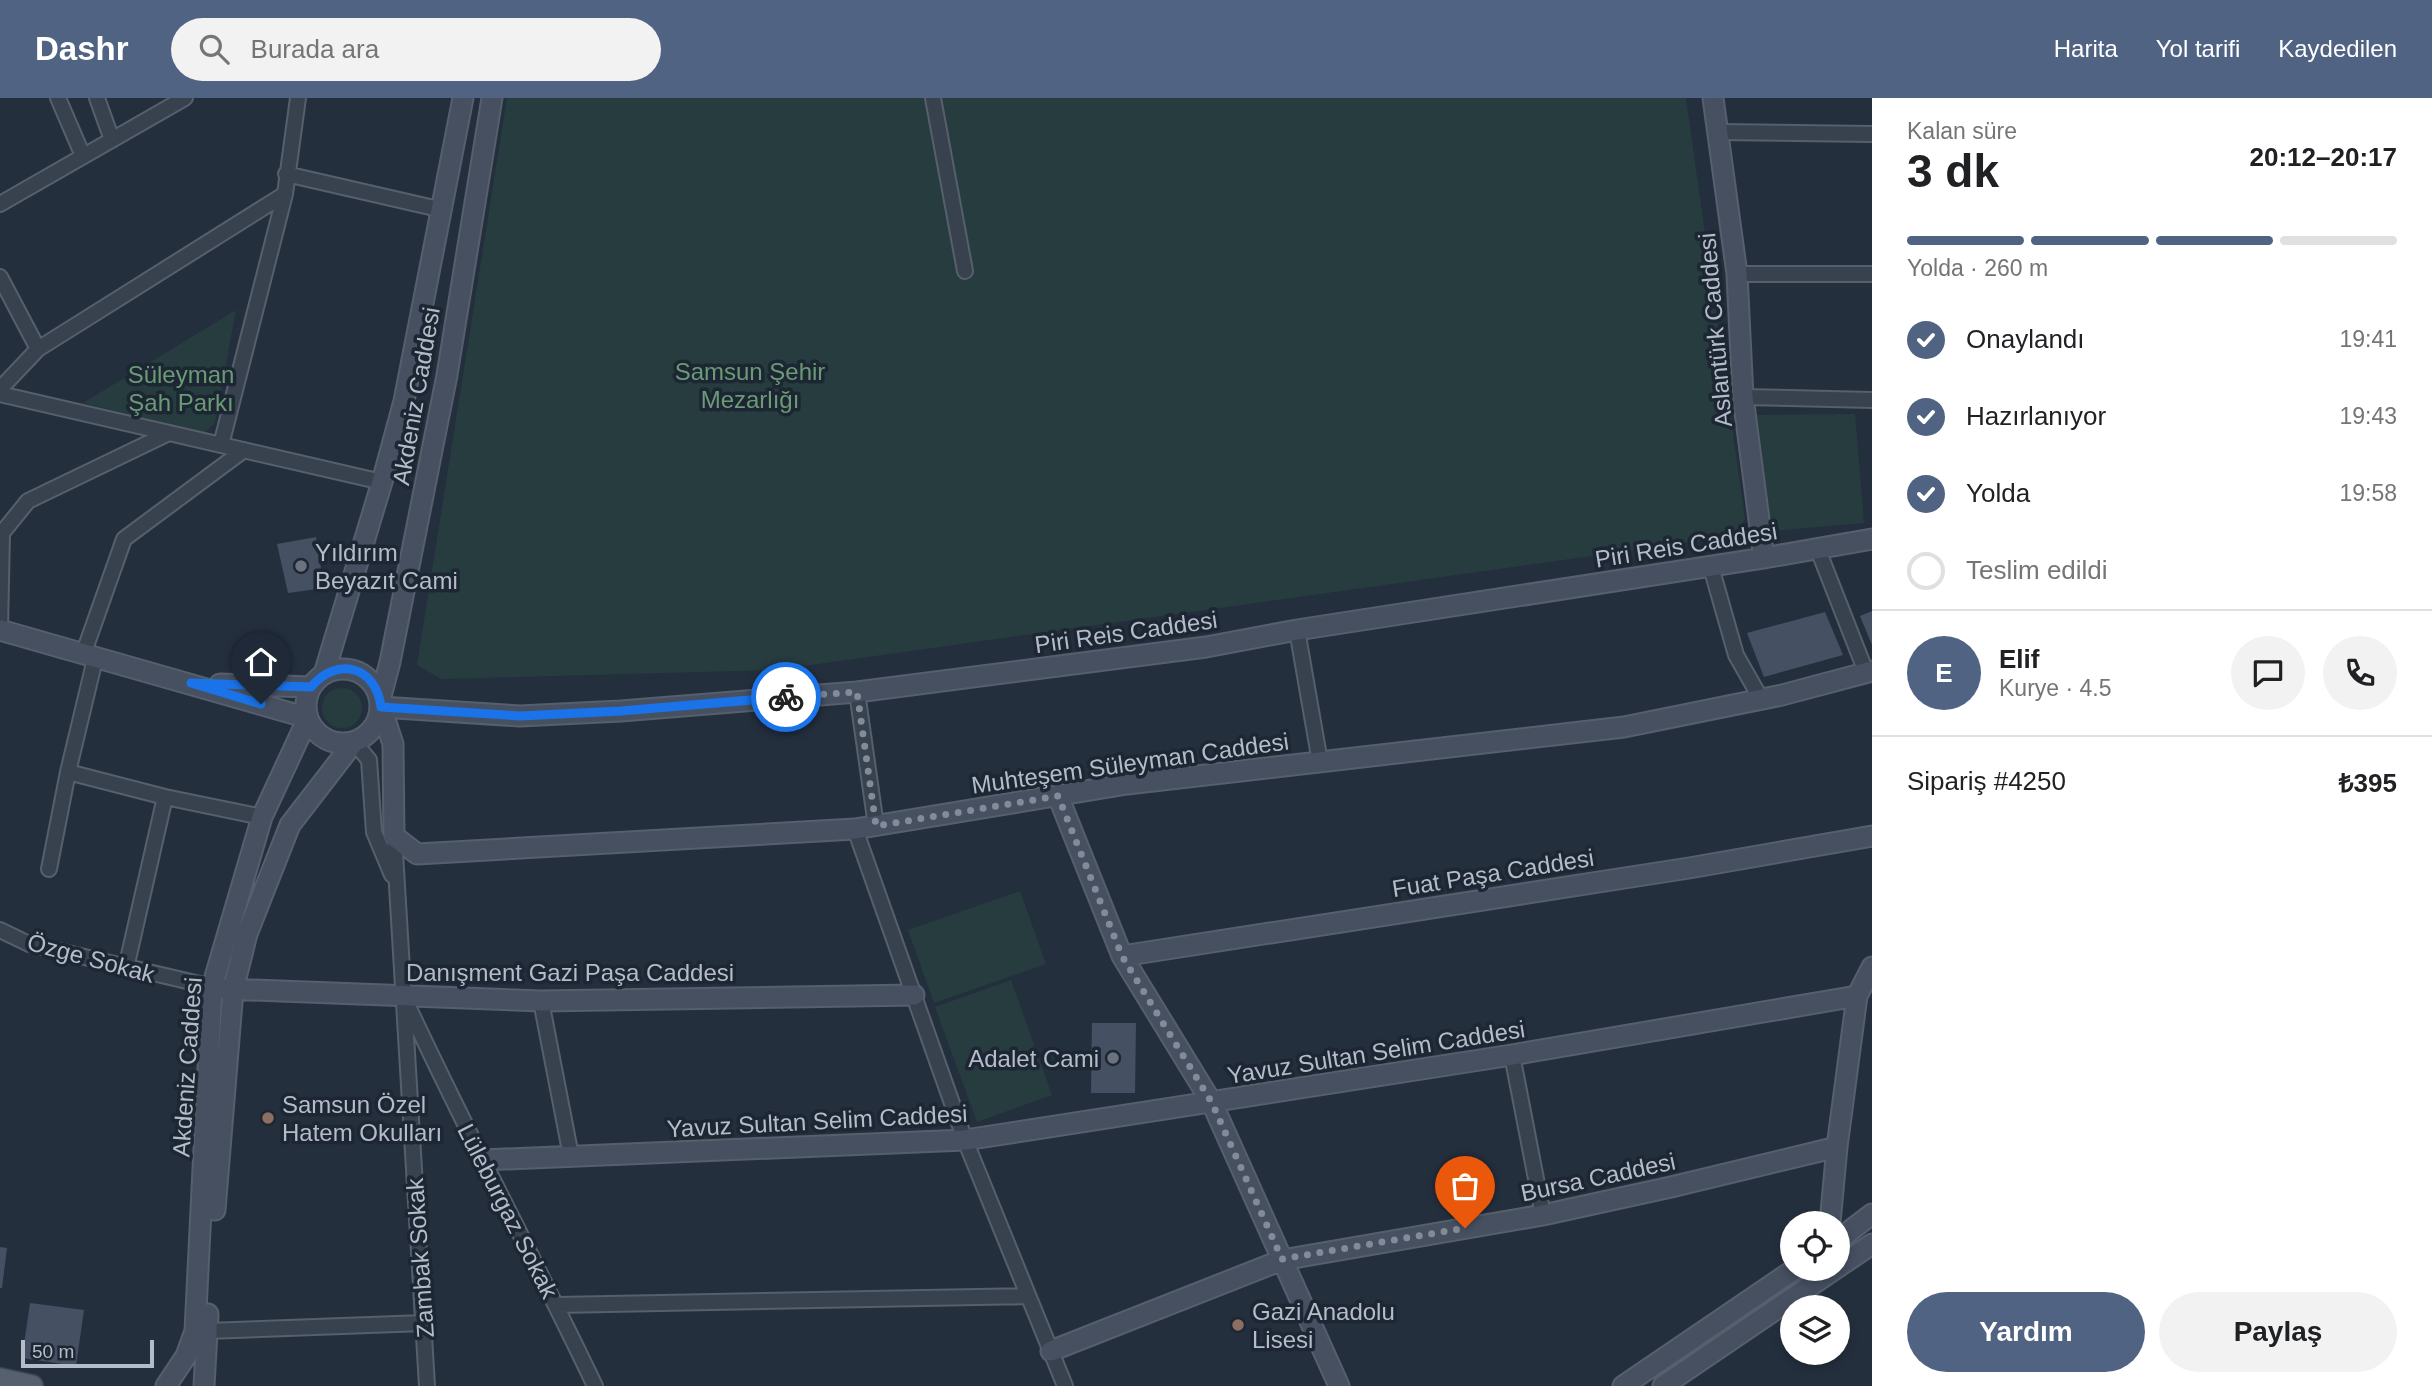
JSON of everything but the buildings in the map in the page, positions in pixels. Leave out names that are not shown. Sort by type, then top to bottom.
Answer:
[{"type":"main road","points":[[0,1378],[32,1386]]},
{"type":"street","points":[[58,98],[83,156]]},
{"type":"street","points":[[97,98],[112,140]]},
{"type":"street","points":[[0,204],[185,98]]},
{"type":"street","points":[[221,445],[285,194],[298,98]]},
{"type":"street","name":"Akdeniz Caddesi","points":[[317,681],[382,482],[404,401],[463,98]]},
{"type":"street","name":"Akdeniz Caddesi","points":[[381,704],[447,375],[492,98]]},
{"type":"street","points":[[933,98],[965,271]]},
{"type":"street","name":"Aslantürk Caddesi","points":[[1713,98],[1737,274],[1743,397],[1765,558]]},
{"type":"street","points":[[1718,132],[1872,134]]},
{"type":"street","points":[[286,174],[443,210]]},
{"type":"street","points":[[285,194],[38,349],[0,391],[382,482]]},
{"type":"street","points":[[1737,274],[1872,274]]},
{"type":"street","points":[[0,277],[38,349]]},
{"type":"street","points":[[1743,397],[1872,400]]},
{"type":"street","points":[[169,433],[28,501],[1,533],[0,629],[308,718]]},
{"type":"street","points":[[49,869],[90,654],[124,539],[244,450]]},
{"type":"street","name":"Piri Reis Caddesi","points":[[381,704],[520,716],[621,711],[857,692],[1206,647],[1297,630],[1711,567],[1872,539]]},
{"type":"street","points":[[1817,547],[1869,672]]},
{"type":"street","points":[[1711,567],[1736,655],[1761,699]]},
{"type":"street","points":[[1297,630],[1320,762]]},
{"type":"street","points":[[191,683],[317,681],[343,668],[356,670],[366,676],[374,685],[394,744],[394,836]]},
{"type":"street","name":"Muhteşem Süleyman Caddesi","points":[[394,836],[417,854],[855,829],[1126,784],[1624,727],[1761,699],[1869,672]]},
{"type":"street","points":[[317,681],[306,700],[308,718],[319,735],[331,741],[354,742],[365,737],[379,718],[381,704]]},
{"type":"street","points":[[857,692],[876,826]]},
{"type":"street","name":"Akdeniz Caddesi","points":[[166,1386],[186,1356],[194,1331],[204,1187],[224,989],[262,817],[308,718]]},
{"type":"street","points":[[354,742],[369,760],[374,832],[397,887]]},
{"type":"street","name":"Akdeniz Caddesi","points":[[204,1386],[224,989],[290,825],[354,742]]},
{"type":"street","points":[[68,772],[165,797],[262,817]]},
{"type":"street","points":[[1058,796],[1122,956],[1212,1103],[1339,1386]]},
{"type":"street","points":[[126,968],[165,797]]},
{"type":"street","points":[[855,829],[965,1140],[1065,1386]]},
{"type":"street","name":"Zambak Sokak","points":[[394,836],[427,1386]]},
{"type":"street","name":"Fuat Paşa Caddesi","points":[[1122,956],[1689,868],[1872,836]]},
{"type":"street","name":"Özge Sokak","points":[[0,930],[29,944],[224,989]]},
{"type":"street","points":[[1831,1211],[1836,1147],[1857,996],[1872,967]]},
{"type":"street","name":"Danışment Gazi Paşa Caddesi","points":[[224,989],[541,1001],[914,995]]},
{"type":"street","name":"Yavuz Sultan Selim Caddesi","points":[[482,1160],[965,1140],[1512,1055],[1857,996]]},
{"type":"street","name":"Lüleburgaz Sokak","points":[[404,997],[595,1386]]},
{"type":"street","points":[[541,1001],[571,1156]]},
{"type":"street","points":[[1512,1055],[1543,1215]]},
{"type":"street","name":"Bursa Caddesi","points":[[1051,1351],[1282,1259],[1543,1215],[1836,1147]]},
{"type":"street","points":[[1850,1231],[1872,1214]]},
{"type":"street","points":[[1663,1386],[1872,1244]]},
{"type":"street","points":[[1623,1386],[1780,1279]]},
{"type":"street","points":[[557,1305],[1028,1296]]},
{"type":"street","points":[[206,1331],[424,1323]]},
{"type":"green space","name":"Samsun Şehir Mezarlığı","points":[[507,98],[1686,98],[1745,519],[1735,536],[775,670],[441,679],[417,665]]},
{"type":"green space","name":"Süleyman Şah Parkı","points":[[236,310],[215,423],[204,433],[83,403]]},
{"type":"green space","points":[[1855,414],[1864,523],[1772,531],[1757,415]]},
{"type":"green space","points":[[342,688],[350,689],[356,694],[361,700],[361,716],[356,722],[350,727],[342,728],[334,727],[328,722],[323,716],[322,708],[323,700],[328,694],[334,689]]},
{"type":"green space","points":[[1020,891],[1046,964],[934,1003],[908,930]]},
{"type":"green space","points":[[1011,980],[1052,1095],[977,1122],[935,1007]]},
{"type":"way so far","points":[[786,697],[857,692],[876,826],[1058,796],[1122,956],[1212,1103],[1282,1259],[1465,1228]]},
{"type":"place","name":"Yıldırım Beyazıt Cami","points":[[301,566]]},
{"type":"place","name":"Adalet Cami","points":[[1113,1058]]},
{"type":"place","name":"Samsun Özel Hatem Okulları","points":[[268,1118]]},
{"type":"place","name":"Gazi Anadolu Lisesi","points":[[1238,1325]]},
{"type":"route","points":[[261,704],[191,683],[311,687],[319,677],[343,668],[356,670],[366,676],[380,695],[381,707],[520,716],[621,711],[786,697]]}]
